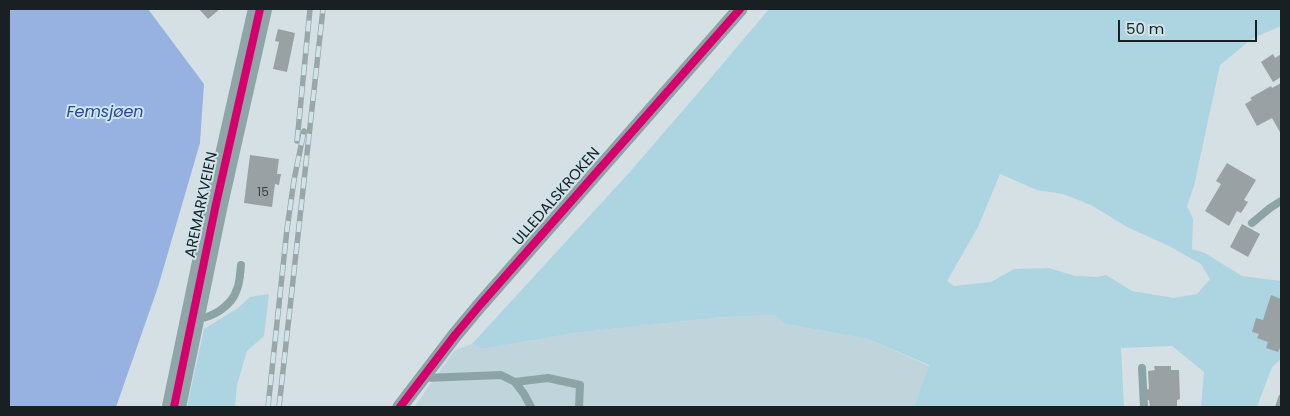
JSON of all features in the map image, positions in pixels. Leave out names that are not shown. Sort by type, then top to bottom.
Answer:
[{"type":"main road","name":"AREMARKVEIEN","points":[[174,407],[260,9]]},
{"type":"street","name":"ULLEDALSKROKEN","points":[[400,407],[474,312],[740,9]]},
{"type":"lane","points":[[1252,222],[1281,201]]},
{"type":"lane","points":[[192,320],[207,318],[228,303],[238,288],[241,265]]},
{"type":"lane","points":[[1142,368],[1144,407]]},
{"type":"lane","points":[[422,378],[500,375],[515,382],[531,407]]},
{"type":"lane","points":[[515,382],[548,378],[580,384],[579,407]]},
{"type":"shaded area","points":[[769,9],[1281,9],[1281,26],[1253,38],[1220,65],[1194,186],[1187,206],[1193,219],[1192,249],[1205,253],[1242,276],[1281,281],[1281,359],[1272,367],[1257,407],[1201,407],[1204,372],[1172,346],[1121,348],[1124,407],[914,407],[929,365],[868,339],[785,324],[775,315],[723,317],[574,333],[482,349],[472,344],[628,174]],"holes":[[[1000,174],[1037,190],[1063,194],[1091,205],[1127,227],[1169,246],[1201,264],[1210,279],[1197,294],[1174,298],[1132,291],[1106,275],[1097,277],[1075,276],[1049,268],[1014,269],[991,282],[954,286],[947,281],[978,227]]]},
{"type":"shaded area","points":[[269,294],[264,336],[247,351],[237,385],[235,407],[187,407],[204,329],[238,308],[250,297]]},
{"type":"shaded area","points":[[775,315],[785,324],[868,339],[929,366],[914,407],[414,407],[455,350],[472,344],[482,349],[574,333],[723,317]]},
{"type":"water","name":"Femsjøen","points":[[9,9],[148,9],[204,84],[200,143],[158,287],[116,407],[9,407]]},
{"type":"building","points":[[199,9],[220,9],[208,19]]},
{"type":"building","points":[[278,29],[295,33],[287,72],[273,69],[279,42],[275,41]]},
{"type":"building","points":[[1273,54],[1275,58],[1281,54],[1281,77],[1273,82],[1261,62]]},
{"type":"building","points":[[1281,83],[1281,134],[1272,118],[1257,126],[1245,104],[1252,100],[1250,98],[1271,86],[1272,88]]},
{"type":"building","points":[[250,155],[279,159],[277,174],[281,174],[279,185],[275,184],[272,207],[244,203]]},
{"type":"building","points":[[1227,163],[1256,180],[1244,200],[1248,202],[1241,213],[1237,211],[1229,226],[1205,211],[1221,184],[1216,181]]},
{"type":"building","points":[[1242,224],[1260,234],[1248,257],[1230,247]]},
{"type":"building","points":[[1271,295],[1281,299],[1281,346],[1278,352],[1266,348],[1268,342],[1257,338],[1259,334],[1252,332],[1256,318],[1263,320]]},
{"type":"building","points":[[1154,366],[1171,366],[1171,370],[1179,370],[1180,399],[1177,400],[1177,407],[1150,407],[1149,400],[1146,400],[1146,390],[1149,389],[1148,371],[1155,370]]},
{"type":"building","points":[[1279,395],[1281,395],[1281,407],[1275,407]]},
{"type":"railway","points":[[297,141],[310,9]]},
{"type":"railway","points":[[279,407],[323,9]]},
{"type":"railway","points":[[268,407],[287,229],[304,131]]},
{"type":"cycle path","points":[[174,407],[216,204],[260,9]]},
{"type":"cycle path","points":[[400,407],[480,305],[740,9]]}]
